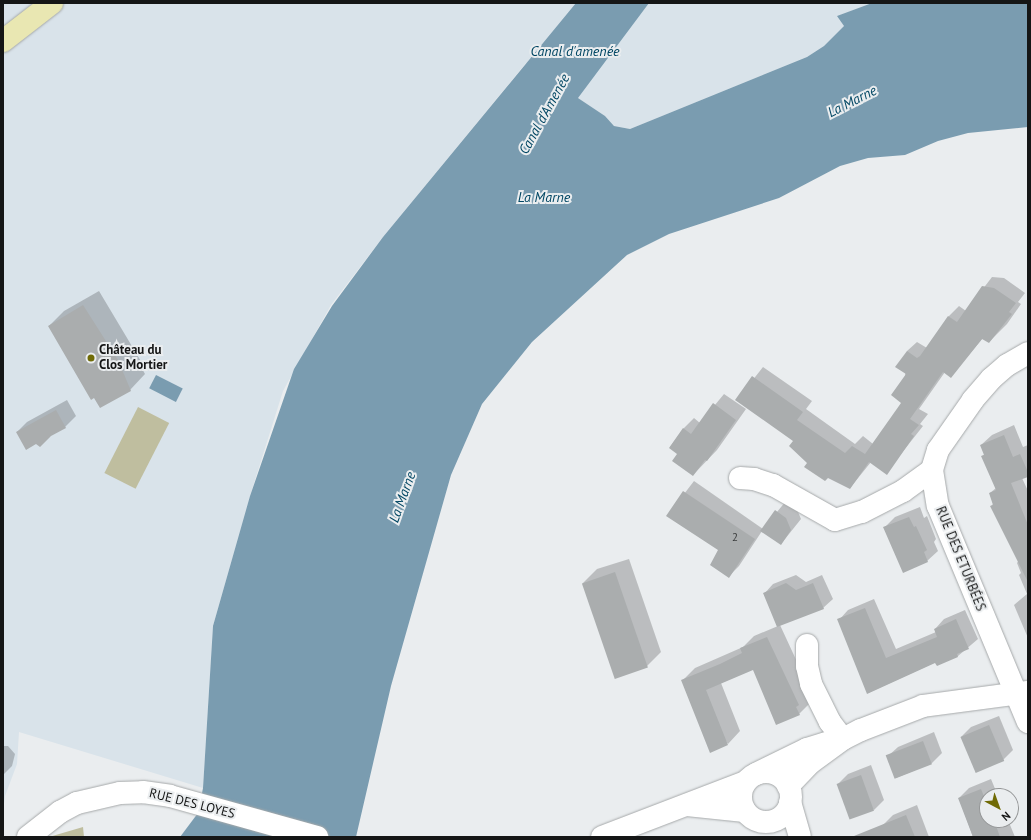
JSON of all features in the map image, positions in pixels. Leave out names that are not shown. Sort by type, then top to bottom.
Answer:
[{"type":"main road","points":[[3,41],[52,3]]},
{"type":"street","name":"RUE DES ETURBÉES","points":[[1028,353],[1007,365],[991,379],[973,400],[938,450],[932,470],[938,506],[1022,692],[1028,722]]},
{"type":"street","points":[[740,478],[754,479],[773,485],[835,520],[862,512],[903,491],[932,470]]},
{"type":"street","points":[[807,645],[807,666],[811,684],[830,722],[843,739]]},
{"type":"street","points":[[602,837],[750,778],[807,749],[843,739],[923,706],[1022,692]]},
{"type":"street","points":[[768,823],[782,816],[789,794],[810,763],[843,739]]},
{"type":"street","points":[[750,778],[774,773],[789,794],[800,837]]},
{"type":"street","points":[[750,778],[740,800],[745,811],[756,821],[768,823],[785,837]]},
{"type":"street","name":"RUE DES LOYES","points":[[28,837],[60,812],[96,797],[143,792],[197,804],[317,837]]},
{"type":"street","points":[[684,805],[745,811]]},
{"type":"shaded area","points":[[3,3],[872,3],[838,16],[844,26],[824,46],[807,57],[630,129],[614,126],[605,116],[526,63],[383,237],[331,305],[283,391],[250,496],[213,626],[203,788],[19,732],[17,764],[5,796],[3,811]]},
{"type":"green space","points":[[138,407],[169,423],[136,489],[104,473]]},
{"type":"green space","points":[[83,827],[84,837],[49,837]]},
{"type":"water","name":"La Marne","points":[[576,3],[649,3],[578,98],[605,116],[614,126],[630,129],[807,57],[824,46],[844,26],[837,16],[872,3],[1028,3],[1028,127],[968,133],[938,141],[905,155],[868,158],[840,166],[779,198],[669,234],[627,255],[532,342],[482,404],[451,475],[391,686],[356,837],[180,837],[198,813],[203,788],[213,626],[250,496],[294,369],[332,306],[383,237]]},
{"type":"water","points":[[156,375],[183,389],[176,402],[149,388]]},
{"type":"building","points":[[982,286],[994,288],[1016,303],[1009,312],[1012,314],[989,343],[982,339],[951,378],[943,372],[910,419],[919,425],[911,434],[914,436],[887,475],[869,462],[850,489],[828,478],[825,481],[804,467],[807,463],[789,446],[793,441],[735,400],[752,376],[803,412],[797,420],[845,453],[852,446],[865,454],[901,403],[891,395],[906,374],[895,367],[907,351],[917,358],[920,356],[948,316],[957,322]]},
{"type":"building","name":"Château du Clos Mortier","points":[[83,305],[118,360],[131,391],[100,408],[94,398],[91,400],[48,326]]},
{"type":"building","points":[[713,403],[736,420],[707,461],[705,460],[693,476],[672,461],[677,454],[669,448],[683,428],[691,434]]},
{"type":"building","points":[[56,410],[66,428],[51,436],[40,447],[36,444],[26,450],[16,432]]},
{"type":"building","points":[[1004,435],[1013,457],[1020,454],[1028,472],[1028,477],[1011,483],[1028,525],[1028,582],[990,506],[993,505],[989,493],[996,490],[981,456],[984,455],[980,445]]},
{"type":"building","points":[[683,491],[755,539],[729,578],[710,565],[718,550],[666,516]]},
{"type":"building","points":[[775,510],[786,518],[791,530],[781,545],[760,531]]},
{"type":"building","points":[[909,517],[914,527],[916,526],[927,550],[924,552],[928,562],[903,573],[883,527]]},
{"type":"building","points":[[615,572],[648,667],[615,679],[582,583]]},
{"type":"building","points":[[786,583],[796,590],[813,583],[824,609],[777,627],[763,593]]},
{"type":"building","points":[[865,608],[886,658],[937,637],[934,629],[956,619],[969,649],[957,654],[958,657],[937,666],[935,663],[867,694],[837,619]]},
{"type":"building","points":[[767,637],[799,705],[796,707],[800,715],[776,725],[753,670],[706,690],[728,745],[710,753],[681,680],[742,653],[740,648]]},
{"type":"building","points":[[989,725],[1004,761],[976,773],[960,737]]},
{"type":"building","points":[[923,741],[932,764],[895,779],[886,755]]},
{"type":"building","points":[[861,775],[874,811],[850,820],[837,784]]},
{"type":"building","points":[[979,790],[979,828],[997,828],[1000,837],[973,837],[958,798]]},
{"type":"building","points":[[906,815],[915,837],[854,837],[854,836]]},
{"type":"place","name":"Château du Clos Mortier","points":[[91,358]]},
{"type":"water label","name":"Canal d'amenée","points":[[575,51]]},
{"type":"water label","name":"Canal d'Amenée","points":[[544,114]]}]
